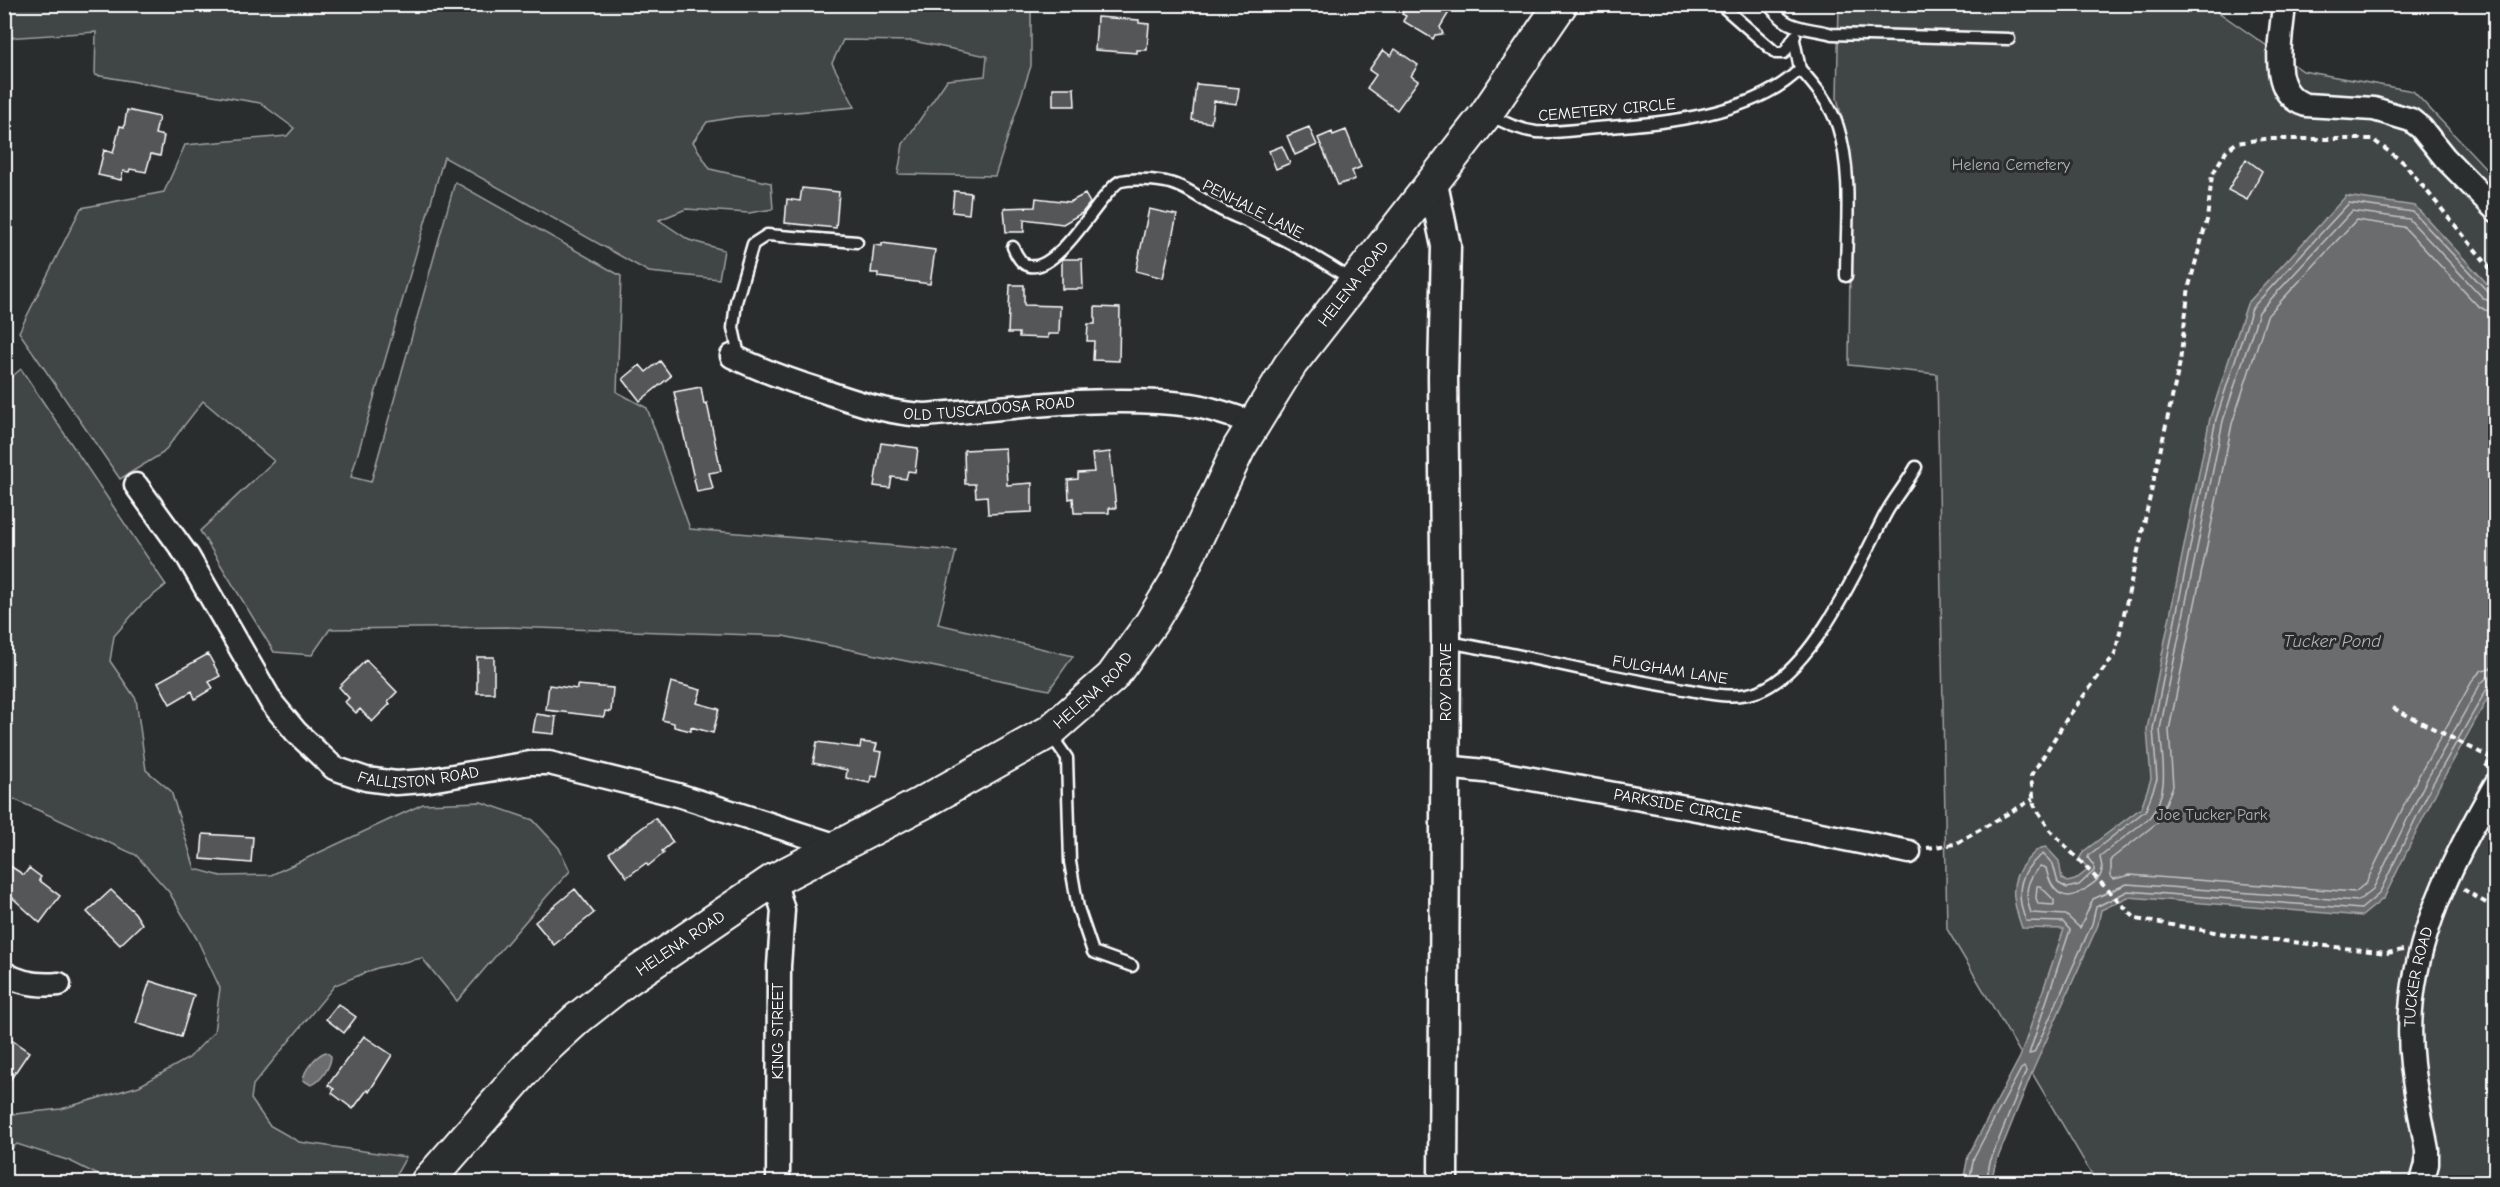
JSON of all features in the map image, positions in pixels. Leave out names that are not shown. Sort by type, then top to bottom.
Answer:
[{"type":"main road","name":"HELENA ROAD","points":[[427,1182],[515,1080],[577,1019],[625,981],[774,880],[926,801],[1049,732],[1112,677],[1151,623],[1177,580],[1253,423],[1290,364],[1486,114],[1561,4]]},
{"type":"street","points":[[2284,4],[2280,57],[2281,78],[2290,97],[2296,102],[2307,105],[2387,111],[2411,120],[2496,210]]},
{"type":"street","name":"ROY DRIVE","points":[[1433,184],[1446,246],[1443,376],[1446,642],[1443,1182]]},
{"type":"street","name":"OLD TUSCALOOSA ROAD","points":[[736,358],[771,374],[856,402],[907,414],[925,415],[1063,404],[1139,402],[1191,405],[1253,423]]},
{"type":"street","name":"FALLISTON ROAD","points":[[136,485],[188,557],[272,703],[296,732],[334,768],[366,780],[396,783],[531,763],[549,763],[678,795],[838,846]]},
{"type":"street","name":"PARKSIDE CIRCLE","points":[[1445,767],[1494,772],[1909,852]]},
{"type":"street","name":"TUCKER ROAD","points":[[2422,1182],[2427,1164],[2427,1150],[2412,1063],[2411,1044],[2411,1022],[2417,971],[2427,928],[2438,896],[2489,779]]},
{"type":"street","name":"KING STREET","points":[[774,880],[783,910],[778,966],[778,1182]]},
{"type":"street","points":[[4,973],[32,984],[59,984]]},
{"type":"lane","points":[[1720,4],[1776,53],[1784,53],[1794,40],[1797,27]]},
{"type":"lane","points":[[1768,4],[1785,21],[1797,27],[1854,36],[2009,39]]},
{"type":"lane","points":[[1794,40],[1800,69],[1824,98],[1838,128],[1847,187],[1846,276]]},
{"type":"lane","name":"CEMETERY CIRCLE","points":[[1486,114],[1512,126],[1535,132],[1670,122],[1714,112],[1757,96],[1788,82],[1800,69]]},
{"type":"lane","name":"PENHALE LANE","points":[[1012,247],[1017,258],[1023,262],[1031,266],[1042,264],[1077,233],[1109,189],[1118,182],[1133,179],[1168,183],[1186,191],[1333,267],[1354,281]]},
{"type":"lane","points":[[736,358],[733,328],[736,302],[753,244],[767,235],[857,242]]},
{"type":"lane","name":"FULGHAM LANE","points":[[1446,642],[1649,683],[1716,694],[1741,695],[1760,690],[1790,670],[1838,606],[1873,543],[1884,517],[1916,467]]},
{"type":"lane","points":[[1049,732],[1067,758],[1070,862],[1078,908],[1094,952],[1132,966]]},
{"type":"path","points":[[2408,940],[2404,950],[2387,953],[2232,935],[2136,920],[2050,830],[2034,805],[2031,776],[2068,717],[2115,654],[2158,450],[2177,372],[2189,286],[2207,220],[2212,175],[2226,151],[2236,143],[2264,139],[2372,139],[2403,162],[2496,275]]},
{"type":"path","points":[[2393,708],[2491,758]]},
{"type":"path","points":[[2489,779],[2491,758],[2496,750]]},
{"type":"path","points":[[1909,852],[1955,844],[2034,799]]},
{"type":"path","points":[[2458,887],[2496,909]]},
{"type":"green space","points":[[5,4],[1031,5],[1031,66],[995,176],[898,174],[903,144],[947,80],[985,76],[987,56],[913,41],[843,40],[832,63],[855,107],[736,117],[707,122],[693,142],[710,169],[771,183],[773,209],[749,213],[686,209],[659,220],[689,240],[724,250],[719,279],[649,272],[444,157],[351,477],[371,482],[455,182],[621,276],[617,392],[647,408],[690,529],[956,551],[938,624],[1073,656],[1049,690],[783,636],[506,627],[330,629],[312,655],[274,652],[200,531],[274,461],[203,401],[163,453],[120,479],[19,332],[81,208],[164,192],[185,145],[287,136],[294,128],[260,103],[95,75],[96,32],[5,38]]},
{"type":"green space","name":"Joe Tucker Park","points":[[1839,5],[2208,5],[2303,71],[2413,91],[2495,178],[2495,1182],[2091,1182],[2093,1176],[1947,929],[1937,374],[1849,365],[1851,155],[1837,98]]},
{"type":"green space","points":[[21,369],[166,585],[141,605],[114,636],[110,661],[136,699],[146,770],[171,791],[195,869],[221,876],[271,875],[423,804],[481,802],[533,820],[559,848],[570,871],[457,1001],[422,958],[377,968],[335,985],[253,1085],[251,1099],[269,1125],[299,1142],[406,1157],[392,1182],[112,1182],[70,1161],[17,1144],[5,1154],[5,1115],[61,1109],[139,1086],[189,1058],[214,1032],[220,988],[197,939],[169,892],[136,855],[5,795],[4,383]]},
{"type":"water","name":"Tucker Pond","points":[[2346,196],[2415,206],[2495,292],[2495,685],[2438,788],[2384,898],[2362,916],[2128,897],[2101,910],[2098,925],[2033,1070],[1995,1165],[1991,1182],[1963,1182],[1968,1156],[2020,1057],[2064,929],[2022,928],[2014,901],[2014,884],[2017,876],[2034,853],[2046,847],[2059,861],[2062,879],[2067,882],[2075,880],[2089,869],[2079,859],[2084,851],[2141,808],[2151,779],[2147,729],[2210,418],[2247,304]]},
{"type":"water","points":[[326,1052],[331,1056],[327,1069],[318,1081],[311,1085],[303,1080],[306,1072],[315,1060]]},
{"type":"building","points":[[1408,4],[1454,4],[1440,27],[1443,34],[1435,35],[1433,39],[1403,21],[1406,16],[1402,14]]},
{"type":"building","points":[[1097,17],[1139,20],[1139,23],[1149,24],[1147,50],[1137,50],[1137,53],[1095,50]]},
{"type":"building","points":[[1395,49],[1418,65],[1411,76],[1418,81],[1397,110],[1367,88],[1376,75],[1369,70],[1383,50],[1391,56]]},
{"type":"building","points":[[1196,84],[1239,88],[1237,104],[1214,101],[1211,123],[1192,120]]},
{"type":"building","points":[[1053,88],[1074,88],[1075,106],[1053,106]]},
{"type":"building","points":[[127,110],[159,117],[155,134],[164,136],[160,156],[151,154],[146,172],[130,169],[129,172],[123,171],[121,180],[98,175],[104,150],[113,153],[120,126],[124,127]]},
{"type":"building","points":[[1309,127],[1317,145],[1295,155],[1287,136]]},
{"type":"building","points":[[1346,130],[1361,167],[1352,171],[1355,179],[1338,185],[1318,138],[1332,132],[1333,135]]},
{"type":"building","points":[[1282,146],[1290,163],[1276,169],[1269,151]]},
{"type":"building","points":[[2246,159],[2262,171],[2247,200],[2228,190]]},
{"type":"building","points":[[802,188],[839,192],[836,228],[785,223],[787,199],[800,201]]},
{"type":"building","points":[[954,191],[971,193],[969,214],[952,212]]},
{"type":"building","points":[[1085,194],[1090,203],[1082,213],[1063,224],[1024,219],[1024,232],[1006,232],[1004,208],[1035,207],[1036,198],[1070,202]]},
{"type":"building","points":[[1149,209],[1177,215],[1163,278],[1136,271]]},
{"type":"building","points":[[882,243],[935,250],[930,284],[878,277],[878,273],[871,273],[874,245],[882,246]]},
{"type":"building","points":[[1062,259],[1082,259],[1083,289],[1062,289]]},
{"type":"building","points":[[1010,285],[1024,285],[1024,305],[1060,306],[1059,334],[1048,334],[1048,338],[1019,337],[1019,333],[1008,333]]},
{"type":"building","points":[[1095,307],[1120,308],[1119,361],[1093,360],[1094,341],[1087,341],[1088,324],[1095,324]]},
{"type":"building","points":[[660,361],[671,376],[640,401],[623,379],[640,365],[646,372]]},
{"type":"building","points":[[701,387],[704,404],[707,403],[721,471],[709,473],[713,489],[697,492],[674,392]]},
{"type":"building","points":[[881,443],[918,448],[915,472],[908,471],[906,479],[892,477],[890,488],[874,486]]},
{"type":"building","points":[[1005,448],[1007,485],[1032,483],[1032,512],[988,514],[987,496],[976,497],[975,484],[965,484],[964,450]]},
{"type":"building","points":[[1110,452],[1116,508],[1109,508],[1109,513],[1074,513],[1073,498],[1069,499],[1068,480],[1078,479],[1078,473],[1094,472],[1092,454]]},
{"type":"building","points":[[208,654],[220,676],[209,682],[213,688],[195,699],[192,691],[170,704],[158,682]]},
{"type":"building","points":[[477,657],[494,657],[494,693],[477,693]]},
{"type":"building","points":[[366,660],[397,692],[388,701],[390,704],[372,722],[360,709],[356,713],[345,702],[349,698],[339,687]]},
{"type":"building","points":[[671,682],[701,690],[697,703],[719,709],[713,733],[691,727],[691,731],[674,727],[674,723],[662,720]]},
{"type":"building","points":[[549,685],[577,689],[577,685],[613,688],[611,712],[605,711],[604,717],[546,710]]},
{"type":"building","points":[[536,714],[556,717],[554,734],[533,732]]},
{"type":"building","points":[[817,742],[860,748],[861,742],[877,744],[875,751],[882,752],[877,777],[871,776],[870,783],[846,778],[847,770],[813,763]]},
{"type":"building","points":[[655,818],[673,842],[648,866],[646,863],[627,877],[609,853]]},
{"type":"building","points":[[203,834],[253,837],[251,863],[201,859]]},
{"type":"building","points":[[4,862],[24,875],[29,868],[41,877],[39,880],[60,896],[40,923],[4,890]]},
{"type":"building","points":[[575,889],[594,913],[554,945],[535,922]]},
{"type":"building","points":[[111,890],[135,913],[142,924],[120,945],[87,912]]},
{"type":"building","points":[[150,981],[194,995],[181,1037],[136,1023]]},
{"type":"building","points":[[338,1004],[356,1017],[344,1033],[326,1019]]},
{"type":"building","points":[[4,1035],[29,1052],[4,1089]]},
{"type":"building","points":[[364,1036],[392,1055],[369,1092],[367,1090],[353,1109],[332,1093],[334,1089],[328,1085]]},
{"type":"park label","name":"Helena Cemetery","points":[[2011,165]]}]
